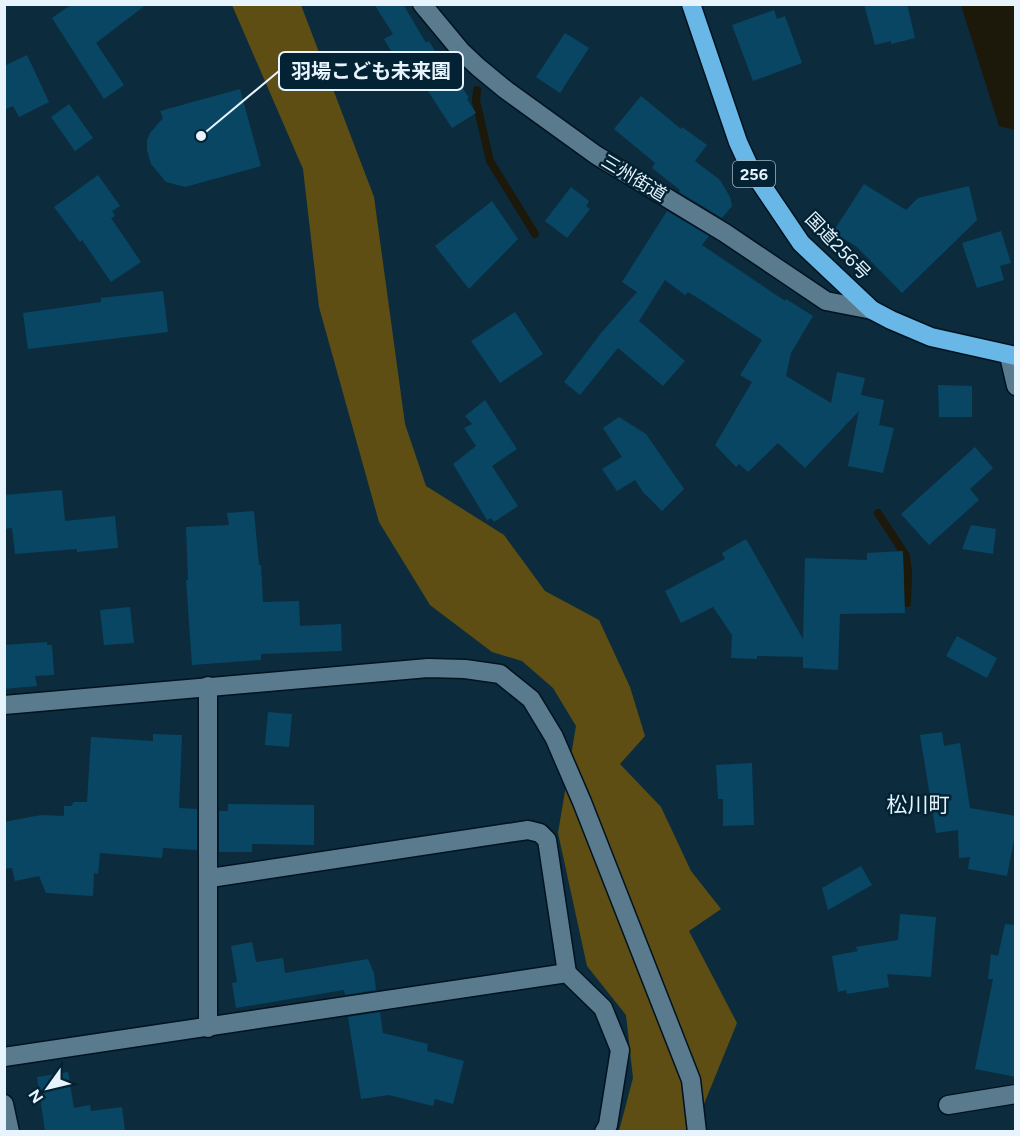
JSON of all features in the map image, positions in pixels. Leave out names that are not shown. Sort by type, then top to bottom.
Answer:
[{"type":"highway","name":"国道256号","points":[[692,4],[738,142],[749,166],[801,243],[872,310],[931,337],[1012,356]]},
{"type":"street","name":"三州街道","points":[[422,4],[461,51],[478,67],[596,155],[725,233],[826,301],[872,310]]},
{"type":"street","points":[[1012,356],[1016,386]]},
{"type":"street","points":[[4,705],[428,668],[465,669],[500,674],[531,699],[554,737],[582,802],[691,1080],[697,1131]]},
{"type":"street","points":[[208,686],[210,878],[208,1028]]},
{"type":"street","points":[[210,878],[528,830],[540,833],[547,840],[567,973],[603,1008],[620,1050],[608,1125],[604,1131]]},
{"type":"street","points":[[4,1057],[567,973]]},
{"type":"street","points":[[948,1105],[1016,1094]]},
{"type":"street","points":[[4,1104],[10,1131]]},
{"type":"shaded area","points":[[232,5],[301,5],[374,197],[405,424],[426,486],[504,535],[545,591],[599,620],[630,687],[645,736],[620,764],[661,807],[691,871],[721,909],[689,931],[737,1023],[693,1131],[619,1131],[633,1078],[626,1015],[587,966],[558,833],[576,726],[553,688],[522,661],[492,652],[430,605],[379,522],[319,307],[303,169]]},
{"type":"shaded area","points":[[961,5],[1015,5],[1015,130],[999,126]]},
{"type":"building","points":[[72,4],[147,4],[96,43],[124,85],[104,99],[52,18]]},
{"type":"building","points":[[374,4],[403,4],[426,43],[429,41],[452,80],[456,78],[476,113],[452,128],[424,85],[415,91],[384,39],[393,34]]},
{"type":"building","points":[[864,4],[907,4],[915,38],[875,45]]},
{"type":"building","points":[[774,10],[777,19],[785,16],[802,63],[753,81],[732,25]]},
{"type":"building","points":[[565,33],[589,48],[560,93],[536,77]]},
{"type":"building","points":[[27,55],[49,102],[19,117],[13,106],[4,110],[4,66]]},
{"type":"building","points":[[240,89],[261,166],[185,187],[166,182],[151,164],[147,150],[150,133],[163,118],[160,111]]},
{"type":"building","points":[[641,96],[681,129],[682,127],[707,145],[695,161],[720,180],[730,197],[732,206],[722,218],[679,192],[680,190],[652,168],[655,163],[614,129]]},
{"type":"building","points":[[69,104],[93,138],[75,151],[51,117]]},
{"type":"building","points":[[98,175],[120,206],[112,211],[115,216],[111,218],[141,262],[111,282],[82,240],[80,242],[54,207]]},
{"type":"building","points":[[864,184],[906,210],[918,198],[969,186],[977,220],[902,293],[857,247],[833,232]]},
{"type":"building","points":[[571,187],[589,201],[586,206],[590,209],[567,238],[545,221]]},
{"type":"building","points":[[492,201],[518,239],[469,289],[435,246]]},
{"type":"building","points":[[667,211],[709,236],[702,245],[785,301],[786,299],[813,316],[791,353],[786,376],[831,403],[837,372],[865,378],[861,395],[884,400],[879,425],[894,428],[883,473],[848,466],[859,411],[805,468],[778,443],[748,472],[739,464],[736,467],[715,445],[752,382],[740,375],[762,340],[688,292],[685,295],[665,280],[639,321],[685,361],[663,386],[618,348],[580,395],[564,382],[601,333],[637,292],[622,282]]},
{"type":"building","points":[[1001,231],[1011,263],[1000,266],[1004,280],[977,288],[962,243]]},
{"type":"building","points":[[163,291],[168,332],[28,349],[23,313],[101,302],[101,298]]},
{"type":"building","points":[[515,312],[543,354],[500,383],[471,341]]},
{"type":"building","points":[[938,385],[972,386],[972,417],[939,417]]},
{"type":"building","points":[[485,400],[517,449],[492,466],[518,506],[494,522],[491,518],[487,520],[453,464],[476,446],[464,428],[472,424],[465,416]]},
{"type":"building","points":[[619,417],[646,434],[684,489],[662,511],[643,492],[635,480],[617,491],[602,469],[622,457],[603,428]]},
{"type":"building","points":[[975,447],[993,468],[970,489],[979,500],[929,545],[901,514]]},
{"type":"building","points":[[62,490],[65,521],[115,516],[118,548],[15,554],[12,528],[4,529],[4,495]]},
{"type":"building","points":[[254,511],[263,602],[299,601],[300,626],[341,624],[342,651],[261,654],[261,660],[192,665],[186,580],[188,580],[186,527],[229,525],[227,513]]},
{"type":"building","points":[[971,525],[996,529],[993,554],[962,549]]},
{"type":"building","points":[[746,539],[803,639],[805,558],[867,560],[867,553],[903,551],[905,613],[840,614],[838,670],[803,668],[803,657],[731,658],[732,635],[713,607],[681,623],[665,591],[725,559],[722,553]]},
{"type":"building","points":[[130,607],[134,643],[104,645],[100,610]]},
{"type":"building","points":[[957,636],[997,658],[987,678],[946,656]]},
{"type":"building","points":[[47,642],[47,645],[52,645],[54,675],[35,676],[37,686],[4,689],[4,645]]},
{"type":"building","points":[[268,712],[292,714],[289,747],[265,745]]},
{"type":"building","points":[[942,732],[944,746],[960,743],[970,808],[1016,816],[1016,829],[1007,876],[968,869],[970,857],[959,858],[958,830],[936,833],[920,735]]},
{"type":"building","points":[[153,734],[182,735],[179,808],[197,809],[197,850],[163,848],[162,858],[100,853],[98,874],[94,873],[93,896],[46,893],[39,876],[15,881],[12,868],[4,869],[4,822],[41,815],[64,816],[64,806],[71,806],[74,802],[87,802],[91,737],[153,741]]},
{"type":"building","points":[[752,763],[754,825],[723,826],[723,799],[718,799],[716,765]]},
{"type":"building","points":[[228,804],[314,805],[314,845],[252,844],[252,852],[219,852],[219,811],[228,811]]},
{"type":"building","points":[[861,866],[872,885],[828,910],[822,888]]},
{"type":"building","points":[[900,914],[936,917],[931,977],[887,974],[889,987],[847,994],[846,990],[838,992],[832,956],[858,951],[856,947],[898,940]]},
{"type":"building","points":[[1005,924],[1016,925],[1016,1077],[975,1069],[993,979],[988,979],[991,954],[998,956]]},
{"type":"building","points":[[252,942],[256,962],[283,958],[285,973],[368,959],[374,973],[376,990],[345,995],[344,990],[236,1008],[232,983],[237,982],[231,946]]},
{"type":"building","points":[[380,1012],[383,1033],[428,1044],[427,1051],[464,1061],[453,1104],[435,1099],[433,1106],[389,1095],[361,1099],[348,1017]]},
{"type":"building","points":[[68,1072],[74,1108],[90,1105],[91,1111],[122,1107],[125,1131],[45,1131],[37,1077]]},
{"type":"waterway","points":[[477,90],[476,101],[490,161],[535,234]]},
{"type":"waterway","points":[[878,513],[906,556],[907,603]]},
{"type":"place","name":"羽場こども未来園","points":[[201,136]]},
{"type":"district","name":"松川町","points":[[918,805]]}]
